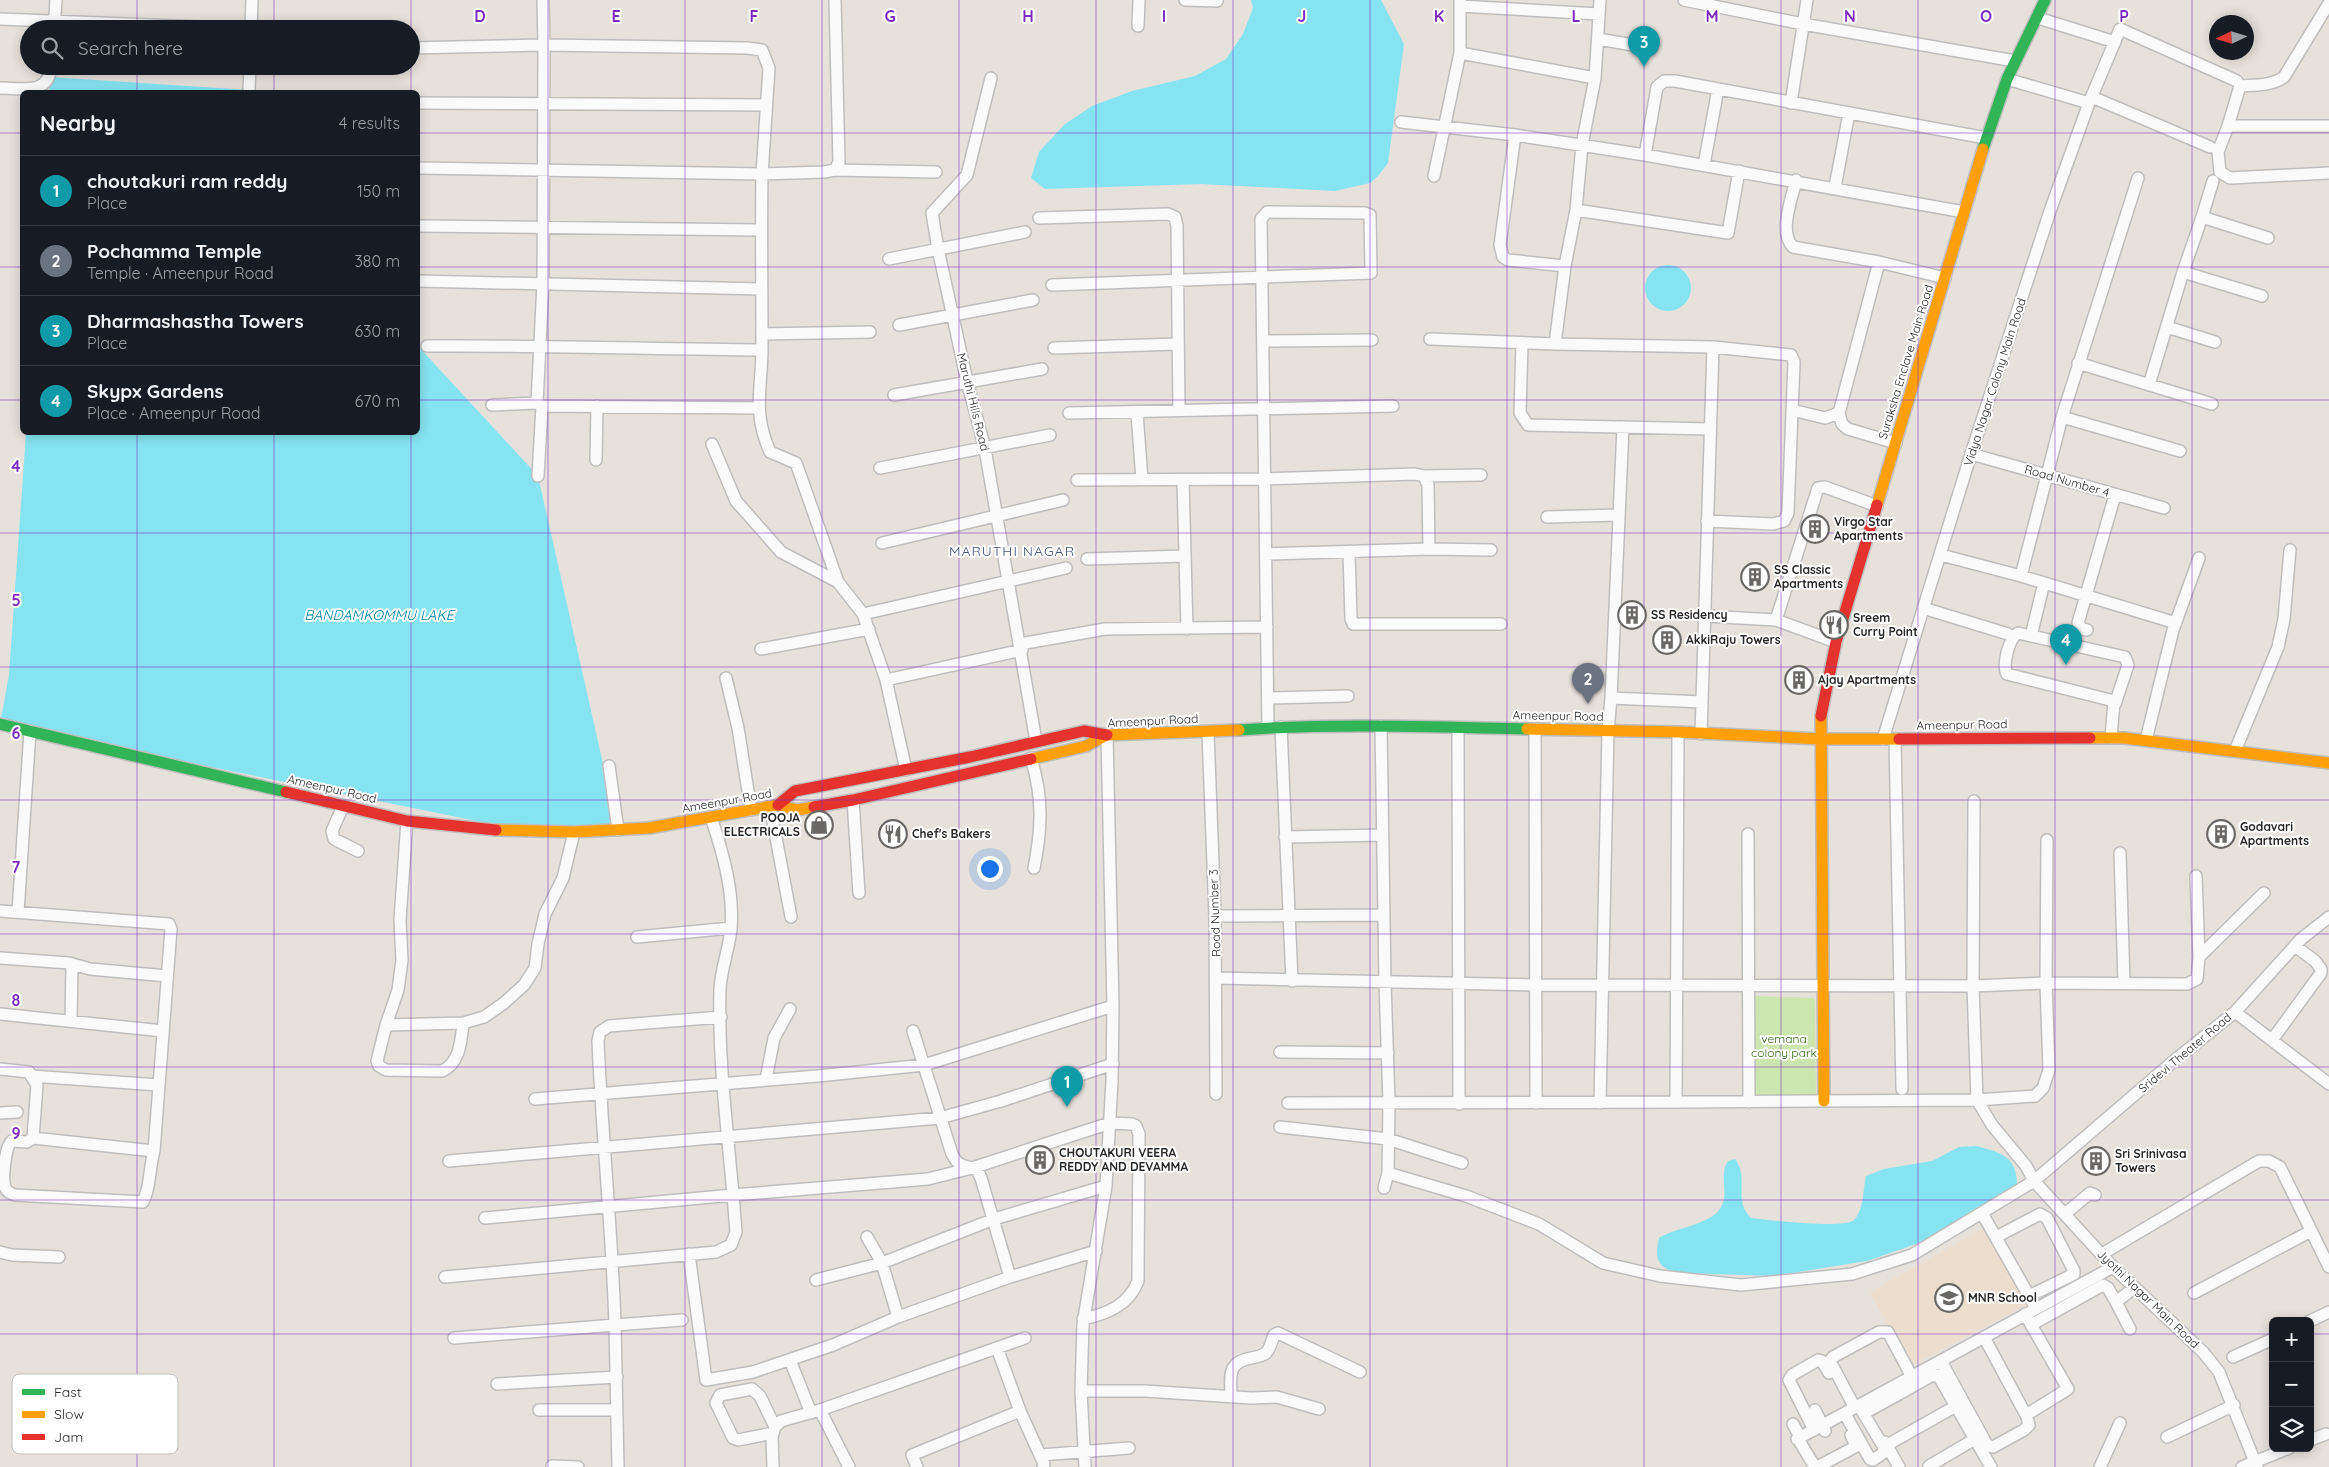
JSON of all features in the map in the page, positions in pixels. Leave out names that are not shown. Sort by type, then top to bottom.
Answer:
[{"type":"street","points":[[55,20],[56,0]]},
{"type":"street","points":[[251,20],[252,0]]},
{"type":"street","points":[[538,476],[539,345],[543,282],[543,0]]},
{"type":"street","points":[[835,0],[839,162],[835,170]]},
{"type":"street","points":[[1138,26],[1139,0]]},
{"type":"street","points":[[1185,0],[1217,2]]},
{"type":"street","points":[[1555,344],[1565,266],[1576,210],[1582,145],[1595,78],[1600,0]]},
{"type":"street","points":[[1684,0],[1723,4],[1803,24],[2015,62]]},
{"type":"street","points":[[1791,102],[1807,0]]},
{"type":"street","name":"Suraksha Enclave Main Road","points":[[1824,1101],[1820,739],[1822,705],[1836,642],[1986,138],[2007,79],[2038,18],[2044,0]]},
{"type":"street","points":[[1434,176],[1460,53],[1460,3],[1600,14]]},
{"type":"street","points":[[2328,5],[2284,76],[2277,81],[2266,84],[2240,86],[2218,152],[2220,172],[2230,178],[2329,173]]},
{"type":"street","points":[[2038,18],[2115,42]]},
{"type":"street","points":[[0,19],[20,21]]},
{"type":"street","name":"Vidya Nagar Colony Main Road","points":[[1883,739],[1971,454],[2050,210],[2090,100],[2120,29],[2237,81]]},
{"type":"street","points":[[1598,39],[1651,48]]},
{"type":"street","points":[[420,48],[544,45],[748,48],[762,50],[769,68],[762,174],[762,350],[758,408],[763,435],[770,452],[796,464],[838,582],[863,614],[886,680],[906,770]]},
{"type":"street","points":[[1460,53],[1595,78]]},
{"type":"street","points":[[0,88],[34,88],[44,85],[50,75]]},
{"type":"street","points":[[249,90],[250,75]]},
{"type":"street","name":"Maruthi Hills Road","points":[[991,78],[967,175],[932,213],[938,249],[967,380],[985,449],[1036,741]]},
{"type":"street","points":[[2007,79],[2090,100],[2210,147]]},
{"type":"street","points":[[1645,155],[1657,87],[1664,81],[1675,81],[1986,138]]},
{"type":"street","points":[[1704,165],[1718,89]]},
{"type":"street","points":[[420,103],[766,105]]},
{"type":"street","points":[[1835,187],[1849,113]]},
{"type":"street","points":[[1401,122],[1515,135],[1645,155],[1796,180],[1964,212]]},
{"type":"street","points":[[2228,126],[2329,126]]},
{"type":"street","points":[[1515,135],[1500,245],[1501,251],[1508,260],[1565,266]]},
{"type":"street","points":[[420,168],[762,174],[835,170],[936,172]]},
{"type":"street","points":[[1576,210],[1728,233],[1739,171]]},
{"type":"street","points":[[2021,576],[2062,418],[2138,178]]},
{"type":"street","points":[[1796,180],[1786,228],[1787,236],[1794,247],[1879,262],[1945,278]]},
{"type":"street","points":[[2149,385],[2213,181]]},
{"type":"street","points":[[1052,285],[1262,278],[1371,273],[1370,214],[1365,212],[1267,212],[1261,219],[1262,278],[1263,341],[1265,479],[1268,728]]},
{"type":"street","points":[[1039,218],[1173,215],[1177,220],[1179,410]]},
{"type":"street","points":[[2202,217],[2268,238]]},
{"type":"street","points":[[420,226],[761,230]]},
{"type":"street","points":[[889,259],[1025,232]]},
{"type":"street","points":[[1879,262],[1839,413],[1842,424],[1848,429],[1896,443]]},
{"type":"street","points":[[2183,272],[2262,296]]},
{"type":"street","points":[[420,281],[543,282],[761,289]]},
{"type":"street","points":[[899,325],[1033,300]]},
{"type":"street","points":[[2166,327],[2215,342]]},
{"type":"street","points":[[762,334],[870,332]]},
{"type":"street","points":[[1430,338],[1522,343],[1713,347],[1792,355],[1794,362],[1788,512],[1784,521],[1773,524],[1707,521]]},
{"type":"street","points":[[1263,341],[1372,340]]},
{"type":"street","points":[[1522,343],[1520,413],[1528,425],[1710,430]]},
{"type":"street","points":[[1054,348],[1178,344]]},
{"type":"street","points":[[427,346],[539,345],[588,348],[762,350]]},
{"type":"street","points":[[1701,734],[1713,347]]},
{"type":"street","points":[[2078,364],[2212,404]]},
{"type":"street","points":[[894,395],[967,380],[1042,369]]},
{"type":"street","points":[[492,405],[539,404],[758,408]]},
{"type":"street","points":[[596,460],[597,406]]},
{"type":"street","points":[[1070,413],[1393,406]]},
{"type":"street","points":[[1792,410],[1825,418],[1839,413]]},
{"type":"street","points":[[1137,413],[1142,480]]},
{"type":"street","points":[[2062,418],[2180,451]]},
{"type":"street","points":[[1600,1103],[1608,731],[1623,427]]},
{"type":"street","points":[[880,468],[1050,435]]},
{"type":"street","points":[[712,444],[736,501],[781,552],[838,582]]},
{"type":"street","name":"Road Number 4","points":[[1971,454],[2164,508]]},
{"type":"street","points":[[1077,480],[1265,479],[1415,474],[1424,476],[1481,475]]},
{"type":"street","points":[[1424,476],[1428,484],[1429,549]]},
{"type":"street","points":[[1183,480],[1187,629]]},
{"type":"street","points":[[1776,620],[1818,488],[1825,487],[1877,506]]},
{"type":"street","points":[[2087,630],[2082,629],[2078,623],[2114,494]]},
{"type":"street","points":[[882,544],[1063,500]]},
{"type":"street","points":[[1547,516],[1618,515]]},
{"type":"street","points":[[1266,554],[1429,549],[1491,550]]},
{"type":"street","points":[[2236,751],[2278,647],[2284,619],[2290,550]]},
{"type":"street","points":[[1349,552],[1351,618],[1353,624],[1501,624]]},
{"type":"street","points":[[1941,555],[2021,576],[2176,622]]},
{"type":"street","points":[[1087,559],[1184,556]]},
{"type":"street","points":[[2146,740],[2176,622],[2199,558]]},
{"type":"street","points":[[863,614],[1066,568]]},
{"type":"street","points":[[2031,636],[2044,583]]},
{"type":"street","points":[[1924,608],[2008,634]]},
{"type":"street","points":[[1704,616],[1776,620],[1836,642]]},
{"type":"street","points":[[886,680],[1021,647],[1105,629],[1267,627]]},
{"type":"street","points":[[761,650],[869,630]]},
{"type":"street","points":[[2111,738],[2116,704],[2128,665],[2125,657],[2018,633],[2013,638],[2004,666],[2007,674],[2106,698],[2116,704]]},
{"type":"street","points":[[726,678],[738,728],[750,810]]},
{"type":"street","points":[[1268,698],[1348,696]]},
{"type":"street","points":[[1611,698],[1702,702]]},
{"type":"street","name":"Ameenpur Road","points":[[0,724],[407,821],[482,830],[574,832],[649,828],[774,806],[797,810],[1086,746],[1107,735],[1208,732],[1281,727],[1381,726],[1678,732],[1820,739],[2111,738],[2146,740],[2329,763]]},
{"type":"street","points":[[1381,726],[1389,1102],[1388,1173],[1384,1188]]},
{"type":"street","points":[[1281,727],[1292,981]]},
{"type":"street","points":[[1458,728],[1459,1104]]},
{"type":"street","points":[[1536,730],[1536,1103]]},
{"type":"street","points":[[18,912],[30,731]]},
{"type":"street","points":[[792,917],[774,806],[795,791],[861,780],[1084,731],[1107,735],[1113,1064],[1106,1186],[1083,1319],[1082,1391],[1085,1467]]},
{"type":"street","name":"Road Number 3","points":[[1208,732],[1215,916],[1216,1094]]},
{"type":"street","points":[[1676,1102],[1678,732]]},
{"type":"street","points":[[1896,740],[1902,1089]]},
{"type":"street","points":[[1031,758],[1039,784],[1040,816],[1039,843],[1034,868]]},
{"type":"street","points":[[609,766],[618,830]]},
{"type":"street","points":[[859,893],[858,798],[861,780]]},
{"type":"street","points":[[1974,802],[1974,986],[1977,1100]]},
{"type":"street","points":[[343,806],[332,831],[334,839],[358,851]]},
{"type":"street","points":[[445,1277],[716,1252],[731,1245],[736,1232],[722,1082],[720,988],[731,928],[730,896],[724,855],[711,817]]},
{"type":"street","points":[[407,821],[400,920],[402,960],[398,990],[386,1025],[377,1061],[379,1066],[386,1070],[442,1071],[446,1069],[458,1052],[463,1024]]},
{"type":"street","points":[[386,1025],[463,1024],[484,1017],[504,1003],[524,985],[535,968],[545,914],[562,878],[574,832]]},
{"type":"street","points":[[1748,834],[1749,1102]]},
{"type":"street","points":[[1285,837],[1383,836]]},
{"type":"street","points":[[1288,1102],[1459,1104],[1977,1100],[2039,1095],[2049,1070],[2046,983],[2047,840]]},
{"type":"street","points":[[2120,854],[2124,983]]},
{"type":"street","points":[[1216,978],[1535,985],[1974,986],[2046,983],[2187,984],[2197,978],[2200,957],[2196,876]]},
{"type":"street","points":[[2200,957],[2264,893]]},
{"type":"street","points":[[0,911],[169,924],[171,929],[154,1151],[146,1196],[143,1202],[14,1195],[4,1185],[7,1146],[12,1141],[28,1142],[33,1138],[154,1151]]},
{"type":"street","points":[[1215,916],[1384,915]]},
{"type":"street","name":"Sridevi Theater Road","points":[[1388,1173],[1466,1196],[1539,1224],[1603,1263],[1660,1276],[1741,1285],[1852,1274],[1912,1256],[2034,1181],[2175,1060],[2235,1012],[2295,946],[2328,918]]},
{"type":"street","points":[[637,937],[731,928]]},
{"type":"street","points":[[2272,1040],[2321,973],[2321,969],[2315,961],[2295,946]]},
{"type":"street","points":[[0,958],[72,964],[90,970],[167,976]]},
{"type":"street","points":[[71,1022],[72,964]]},
{"type":"street","points":[[535,1099],[924,1065],[1113,1006]]},
{"type":"street","points":[[766,1079],[774,1038],[790,1009]]},
{"type":"street","points":[[2235,1012],[2272,1040],[2327,1077]]},
{"type":"street","points":[[0,1014],[163,1031]]},
{"type":"street","points":[[618,1467],[613,1262],[600,1094],[598,1041],[600,1032],[609,1026],[721,1017]]},
{"type":"street","points":[[913,1031],[952,1154],[957,1163],[963,1167],[977,1170],[981,1178],[1010,1277]]},
{"type":"street","points":[[1280,1052],[1388,1053]]},
{"type":"street","points":[[449,1161],[940,1118],[1001,1101],[1113,1064]]},
{"type":"street","points":[[0,1070],[29,1072],[37,1086],[33,1138]]},
{"type":"street","points":[[31,1076],[159,1085]]},
{"type":"street","name":"Jyothi Nagar Main Road","points":[[1977,1100],[1992,1125],[2026,1166],[2034,1181],[2113,1267],[2214,1365],[2234,1405],[2256,1464]]},
{"type":"street","points":[[0,1113],[18,1112]]},
{"type":"street","points":[[485,1218],[928,1179],[972,1168],[1110,1122],[1132,1124],[1136,1126],[1138,1134],[1138,1281],[1135,1290],[1121,1305],[1103,1314],[1083,1319]]},
{"type":"street","points":[[1280,1128],[1388,1139],[1462,1163]]},
{"type":"street","points":[[2102,1254],[2259,1162],[2269,1161],[2280,1167],[2329,1267]]},
{"type":"street","points":[[816,1280],[882,1263],[994,1219],[1106,1186]]},
{"type":"street","points":[[2065,1214],[2090,1193],[2094,1195]]},
{"type":"street","points":[[1982,1213],[2036,1308]]},
{"type":"street","points":[[1996,1237],[2040,1214],[2047,1218],[2074,1274],[2029,1296]]},
{"type":"street","points":[[2194,1293],[2311,1231]]},
{"type":"street","points":[[867,1237],[882,1263],[898,1317]]},
{"type":"street","points":[[689,1254],[706,1380],[753,1372],[790,1360],[833,1345],[898,1317],[1010,1277],[1096,1251]]},
{"type":"street","points":[[0,1252],[12,1255],[60,1257]]},
{"type":"street","points":[[1799,1440],[1898,1390],[1929,1372],[1941,1361],[2113,1267]]},
{"type":"street","points":[[2031,1325],[2103,1285],[2108,1288],[2130,1329]]},
{"type":"street","points":[[2116,1302],[2134,1288]]},
{"type":"street","points":[[2314,1319],[2329,1312]]},
{"type":"street","points":[[2025,1314],[2068,1390],[2026,1415]]},
{"type":"street","points":[[454,1338],[682,1320]]},
{"type":"street","points":[[1793,1424],[1799,1440],[1816,1467],[1855,1446],[1853,1412],[1830,1361],[1833,1357],[1879,1332],[1888,1332],[1912,1377]]},
{"type":"street","points":[[1231,1397],[1231,1371],[1234,1364],[1240,1360],[1260,1356],[1267,1352],[1274,1335],[1278,1333],[1360,1372]]},
{"type":"street","points":[[1941,1361],[1990,1447],[2024,1430],[2029,1425],[2026,1415],[1984,1337]]},
{"type":"street","points":[[773,1467],[774,1430],[760,1396],[752,1389],[720,1395],[716,1403],[733,1438],[738,1440],[774,1430],[781,1421],[1025,1338]]},
{"type":"street","points":[[2233,1357],[2269,1341]]},
{"type":"street","points":[[996,1348],[1020,1411],[1041,1455],[1043,1467]]},
{"type":"street","points":[[790,1360],[815,1411],[849,1467]]},
{"type":"street","points":[[1820,1429],[1789,1380],[1792,1375],[1820,1360],[1824,1363],[1853,1412],[1887,1444],[1899,1467]]},
{"type":"street","points":[[1898,1390],[1912,1377],[1929,1372],[1938,1375],[1991,1467]]},
{"type":"street","points":[[497,1384],[617,1377]]},
{"type":"street","points":[[1082,1391],[1145,1391],[1231,1397],[1285,1398],[1319,1409]]},
{"type":"street","points":[[2167,1437],[2234,1405]]},
{"type":"street","points":[[1887,1444],[1956,1406]]},
{"type":"street","points":[[539,1410],[616,1410]]},
{"type":"street","points":[[1815,1410],[1820,1429]]},
{"type":"street","points":[[917,1467],[912,1455],[1020,1411]]},
{"type":"street","points":[[2100,1467],[2120,1424]]},
{"type":"street","points":[[2314,1438],[2326,1434]]},
{"type":"street","points":[[1928,1467],[1975,1439]]},
{"type":"street","points":[[1041,1455],[1084,1450],[1129,1448]]},
{"type":"street","points":[[2242,1467],[2256,1464],[2281,1452]]},
{"type":"street","points":[[552,1466],[578,1467]]},
{"type":"shaded area","name":"MNR School","points":[[1986,1227],[2029,1303],[1910,1366],[1870,1292]]},
{"type":"green space","name":"vemana colony park","points":[[1754,996],[1815,998],[1816,1094],[1753,1100]]},
{"type":"water","points":[[1251,0],[1381,0],[1404,44],[1388,163],[1370,183],[1335,191],[1201,184],[1045,189],[1031,178],[1039,152],[1065,124],[1092,106],[1132,91],[1195,76],[1226,59],[1243,34],[1253,8]]},
{"type":"water","points":[[50,77],[249,90],[49,90]]},
{"type":"water","points":[[1668,265],[1681,269],[1687,275],[1691,288],[1687,301],[1681,307],[1668,311],[1655,307],[1649,301],[1645,288],[1649,275],[1655,269]]},
{"type":"water","name":"BANDAMKOMMU LAKE","points":[[420,348],[538,476],[618,830],[526,831],[0,724],[9,675],[26,435],[420,435]]},
{"type":"water","points":[[1977,1146],[2000,1153],[2010,1161],[2014,1166],[2017,1183],[2008,1194],[1916,1244],[1867,1261],[1773,1276],[1682,1273],[1663,1266],[1658,1258],[1659,1238],[1706,1220],[1721,1208],[1724,1199],[1724,1170],[1728,1161],[1735,1159],[1739,1166],[1743,1204],[1745,1211],[1751,1218],[1836,1224],[1848,1223],[1857,1216],[1860,1211],[1866,1176],[1884,1169],[1932,1161],[1959,1147]]},
{"type":"traffic: fast","points":[[1983,149],[2007,79],[2045,0]]},
{"type":"traffic: fast","points":[[0,724],[286,792]]},
{"type":"traffic: fast","points":[[1239,730],[1347,726],[1527,729]]},
{"type":"traffic: slow","points":[[1877,505],[1983,149]]},
{"type":"traffic: slow","points":[[1821,716],[1824,1101]]},
{"type":"traffic: slow","points":[[1527,729],[1678,732],[1820,739],[1899,739]]},
{"type":"traffic: slow","points":[[1031,759],[1086,746],[1107,735],[1239,730]]},
{"type":"traffic: slow","points":[[2090,738],[2124,738],[2329,763]]},
{"type":"traffic: slow","points":[[496,830],[574,832],[649,828],[778,805],[797,810],[814,807]]},
{"type":"traffic: jam","points":[[1821,716],[1836,642],[1877,505]]},
{"type":"traffic: jam","points":[[778,805],[795,791],[970,757],[1084,731],[1107,735]]},
{"type":"traffic: jam","points":[[1899,739],[2090,738]]},
{"type":"traffic: jam","points":[[814,807],[853,800],[1031,759]]},
{"type":"traffic: jam","points":[[286,792],[407,821],[496,830]]},
{"type":"place","name":"Dharmashastha Towers","points":[[1644,67]]},
{"type":"place","name":"Virgo Star Apartments","points":[[1815,529]]},
{"type":"place","name":"SS Classic Apartments","points":[[1755,577]]},
{"type":"place","name":"SS Residency","points":[[1632,615]]},
{"type":"place","name":"Sreem Curry Point","points":[[1834,625]]},
{"type":"place","name":"AkkiRaju Towers","points":[[1667,640]]},
{"type":"place","name":"Skypx Gardens","points":[[2066,665]]},
{"type":"place","name":"Ajay Apartments","points":[[1799,680]]},
{"type":"place","name":"Pochamma Temple","points":[[1588,704]]},
{"type":"place","name":"POOJA ELECTRICALS","points":[[819,825]]},
{"type":"place","name":"Chef's Bakers","points":[[893,834]]},
{"type":"place","name":"Godavari Apartments","points":[[2221,834]]},
{"type":"place","name":"choutakuri ram reddy","points":[[1067,1107]]},
{"type":"place","name":"CHOUTAKURI VEERA REDDY AND DEVAMMA","points":[[1040,1160]]},
{"type":"place","name":"Sri Srinivasa Towers","points":[[2096,1161]]},
{"type":"place","name":"MNR School","points":[[1949,1298]]},
{"type":"district","name":"MARUTHI NAGAR","points":[[1012,551]]}]
